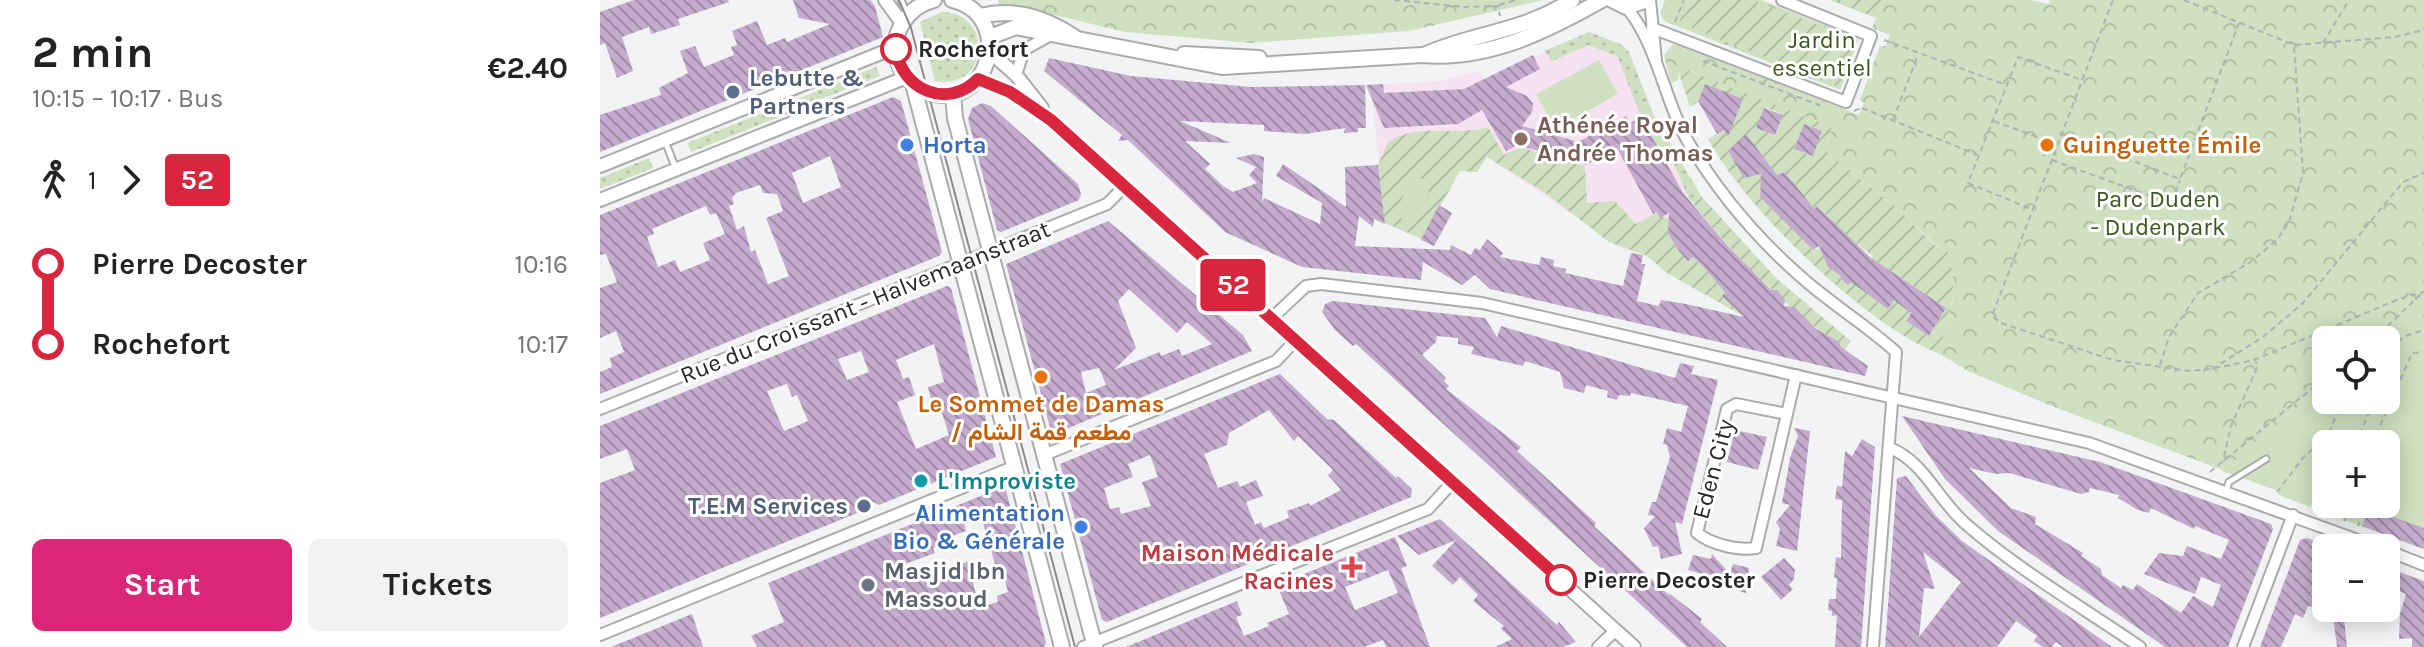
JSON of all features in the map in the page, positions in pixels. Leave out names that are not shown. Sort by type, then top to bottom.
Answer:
[{"type":"main road","points":[[932,0],[904,20],[896,47],[910,80],[1062,647]]},
{"type":"main road","points":[[910,80],[934,94],[953,94],[978,79],[991,53],[990,37],[980,16],[966,5],[952,0]]},
{"type":"main road","points":[[1422,55],[1443,46],[1523,26],[1572,0]]},
{"type":"main road","points":[[990,37],[1016,27],[1049,36],[1164,54],[1222,67],[1422,55],[1446,57],[1520,41],[1602,0]]},
{"type":"main road","points":[[1619,3],[1649,0]]},
{"type":"main road","points":[[980,16],[1019,12],[1051,22],[1078,39]]},
{"type":"main road","points":[[953,94],[955,118],[1091,645]]},
{"type":"street","points":[[885,0],[904,20]]},
{"type":"street","points":[[1649,0],[1658,75]]},
{"type":"street","points":[[1652,28],[1846,102],[1871,36],[1782,0]]},
{"type":"street","points":[[1619,3],[1636,20],[1671,111],[1691,146],[1752,229],[1800,277],[1896,352],[1873,647]]},
{"type":"street","points":[[1016,75],[1024,50],[1049,36]]},
{"type":"street","points":[[600,166],[896,47]]},
{"type":"street","points":[[991,53],[1016,75],[1051,120]]},
{"type":"street","points":[[978,79],[1010,92],[1051,120],[1634,647]]},
{"type":"street","points":[[600,200],[910,80]]},
{"type":"street","name":"Rue du Croissant - Halvemaanstraat","points":[[600,409],[1107,204],[1124,187]]},
{"type":"street","points":[[1271,319],[1306,286],[1321,284],[1482,303],[2089,443],[2343,534]]},
{"type":"street","points":[[1044,455],[1276,361],[1295,341]]},
{"type":"street","name":"Eden City","points":[[1787,414],[1736,404],[1727,409],[1697,533],[1705,540],[1745,550],[1756,548],[1787,414],[1796,375]]},
{"type":"street","points":[[1890,448],[1910,456],[1936,493],[1964,523],[2140,647]]},
{"type":"street","points":[[600,635],[1013,467]]},
{"type":"street","points":[[1091,645],[1428,509],[1451,484]]},
{"type":"street","points":[[2243,647],[2293,515]]},
{"type":"street","points":[[2400,556],[2424,565]]},
{"type":"street","points":[[1598,647],[1616,630]]},
{"type":"lane","points":[[901,0],[904,20]]},
{"type":"lane","points":[[665,140],[677,170]]},
{"type":"lane","points":[[2226,491],[2229,482],[2266,459]]},
{"type":"path","points":[[1394,0],[1498,6],[1516,0]]},
{"type":"path","points":[[1673,27],[1684,0]]},
{"type":"path","points":[[2113,0],[1992,316],[2001,323],[2083,351],[2160,366],[2211,369],[2255,360],[2387,304],[2423,293]]},
{"type":"path","points":[[2184,0],[2294,45],[2395,37],[2424,30]]},
{"type":"path","points":[[2322,45],[2349,0]]},
{"type":"path","points":[[1498,6],[1501,20]]},
{"type":"path","points":[[2051,159],[2172,204],[2239,23]]},
{"type":"path","points":[[1871,36],[2007,85]]},
{"type":"path","points":[[2160,366],[2169,337],[2198,293],[2249,263],[2276,241],[2289,222],[2303,173],[2294,45]]},
{"type":"path","points":[[1892,121],[1919,53]]},
{"type":"path","points":[[2031,209],[1968,183],[2018,57],[2080,80]]},
{"type":"path","points":[[1846,102],[1979,156]]},
{"type":"path","points":[[1993,121],[2056,145]]},
{"type":"path","points":[[2060,133],[2180,179]]},
{"type":"path","points":[[2211,369],[2221,360],[2263,337],[2303,303],[2403,182],[2424,173]]},
{"type":"path","points":[[2388,326],[2423,293]]},
{"type":"path","points":[[2400,340],[2424,330]]},
{"type":"path","points":[[2378,430],[2412,353],[2423,352]]},
{"type":"path","points":[[2224,458],[2231,426],[2257,368],[2255,360]]},
{"type":"path","points":[[2400,364],[2404,367]]},
{"type":"path","points":[[2205,483],[2212,467],[2312,388]]},
{"type":"path","points":[[2277,492],[2312,450]]},
{"type":"path","points":[[2343,522],[2345,518]]},
{"type":"path","points":[[2358,527],[2361,518]]},
{"type":"shaded area","name":"Athénée Royal Andrée Thomas","points":[[1585,33],[1622,45],[1629,52],[1654,116],[1701,196],[1628,252],[1487,157],[1477,172],[1460,171],[1422,239],[1385,223],[1371,85],[1440,81],[1479,71],[1486,81]]},
{"type":"green space","points":[[998,0],[1543,0],[1409,31],[1252,43],[1125,32],[1025,8],[999,5]]},
{"type":"green space","name":"Jardin essentiel","points":[[1665,0],[1761,0],[1859,39],[1840,90],[1664,21],[1660,13]]},
{"type":"green space","name":"Jardin essentiel","points":[[1688,0],[1753,0],[1857,40],[1839,87],[1679,23]]},
{"type":"green space","points":[[1830,0],[1883,0],[1876,18]]},
{"type":"green space","name":"Parc Duden - Dudenpark","points":[[1883,0],[2029,0],[2049,4],[2050,0],[2424,0],[2424,549],[2400,540],[2400,534],[2383,534],[2339,518],[2400,518],[2400,430],[2312,430],[2311,507],[2279,495],[2276,490],[2054,407],[1968,371],[1940,354],[1954,288],[1943,242],[1939,248],[1897,208],[1824,150],[1832,127],[1685,69],[1678,73],[1678,80],[1671,83],[1664,55],[1672,45],[1682,44],[1859,115],[1864,103],[1860,100],[1880,46],[1886,46],[1890,35],[1872,28]]},
{"type":"green space","points":[[942,12],[959,16],[971,25],[977,37],[978,51],[974,64],[966,75],[952,81],[935,81],[920,22]]},
{"type":"green space","points":[[1589,32],[1622,45],[1629,52],[1654,116],[1701,196],[1691,203],[1672,160],[1666,162],[1641,117],[1618,57],[1589,45],[1552,61],[1544,51]]},
{"type":"green space","points":[[1599,60],[1618,94],[1555,129],[1536,94]]},
{"type":"green space","points":[[876,67],[880,76],[798,108],[795,100]]},
{"type":"green space","points":[[1685,69],[1832,127],[1824,150],[1897,208],[1938,248],[1944,241],[1953,275],[1953,288],[1940,354],[1910,340],[1844,292],[1778,230],[1749,198],[1708,139],[1727,128],[1705,84],[1697,103],[1690,107],[1678,71]],"holes":[[[1765,107],[1783,115],[1775,135],[1757,128]],[[1804,124],[1822,131],[1812,156],[1794,149]],[[1746,135],[1749,176],[1728,152]],[[1785,172],[1791,179],[1760,196],[1760,189]],[[1818,207],[1828,216],[1820,249],[1813,250],[1806,243],[1802,220]],[[1849,238],[1873,256],[1848,285],[1840,278],[1842,274],[1828,267]],[[1921,292],[1946,308],[1929,336],[1906,321]]]},
{"type":"green space","points":[[780,106],[784,115],[691,152],[687,143]]},
{"type":"green space","points":[[1488,127],[1504,155],[1520,147],[1585,166],[1587,203],[1615,201],[1636,224],[1657,212],[1666,219],[1673,215],[1668,231],[1688,261],[1693,257],[1720,281],[1718,284],[1721,287],[1726,284],[1730,287],[1722,295],[1743,316],[1667,273],[1647,256],[1609,242],[1547,194],[1487,157],[1477,172],[1460,171],[1422,239],[1385,223],[1378,165],[1388,142],[1399,136],[1424,131],[1463,131]]},
{"type":"green space","points":[[649,158],[653,168],[600,189],[600,178]]},
{"type":"green space","points":[[1412,175],[1432,183],[1415,224],[1395,216]]},
{"type":"green space","points":[[1701,196],[1778,280],[1851,341],[1845,350],[1783,300],[1745,263],[1692,202]]},
{"type":"green space","points":[[2424,324],[2424,549],[2400,540],[2400,534],[2383,534],[2339,518],[2400,518],[2400,430],[2312,430],[2311,507],[2279,495],[2276,490],[2222,471],[2312,395],[2312,414],[2400,414],[2400,327]]},
{"type":"building","points":[[634,0],[729,2],[678,19],[680,25],[651,34],[649,27],[622,37],[633,71],[617,78],[605,43],[600,45],[600,12]]},
{"type":"building","points":[[793,0],[870,0],[875,6],[883,37],[600,152],[600,115],[661,95],[659,88],[688,73],[680,51],[695,46],[704,67],[734,55],[731,47],[737,45],[732,31],[757,21],[767,45],[785,38],[787,42],[830,24],[799,18]]},
{"type":"building","points":[[1533,55],[1540,69],[1506,87],[1527,96],[1533,103],[1532,112],[1522,126],[1578,142],[1626,116],[1630,123],[1641,117],[1683,193],[1727,245],[1771,290],[1777,290],[1785,300],[1784,306],[1794,307],[1816,329],[1839,342],[1841,347],[1868,366],[1865,376],[1490,289],[1475,275],[1462,285],[1423,262],[1421,280],[1302,267],[1225,232],[1128,140],[1118,141],[1122,135],[1044,71],[1049,58],[1131,76],[1251,87],[1365,85],[1366,128],[1358,128],[1358,132],[1344,133],[1345,128],[1305,134],[1264,131],[1264,125],[1180,121],[1231,143],[1185,141],[1210,164],[1205,169],[1233,192],[1257,183],[1249,175],[1256,167],[1236,158],[1254,154],[1264,157],[1262,202],[1264,198],[1320,224],[1322,203],[1276,176],[1283,164],[1346,207],[1345,167],[1378,165],[1385,224],[1374,219],[1373,227],[1359,216],[1355,246],[1450,250],[1451,245],[1471,255],[1475,248],[1480,250],[1487,239],[1503,253],[1500,257],[1539,265],[1541,257],[1554,260],[1553,266],[1566,269],[1565,273],[1623,286],[1631,253],[1643,255],[1641,264],[1645,264],[1637,301],[1659,306],[1661,300],[1744,317],[1722,296],[1725,292],[1703,266],[1693,257],[1688,261],[1679,251],[1668,233],[1669,213],[1660,218],[1657,212],[1653,214],[1617,148],[1586,165],[1518,145],[1506,151],[1482,110],[1458,124],[1384,128],[1366,85],[1383,84],[1384,93],[1464,89]]},
{"type":"building","points":[[1705,84],[1743,99],[1728,137],[1724,130],[1717,134],[1698,101]]},
{"type":"building","points":[[893,97],[901,101],[942,252],[939,256],[600,394],[600,372],[612,367],[610,358],[624,352],[616,331],[600,338],[600,288],[617,282],[606,254],[600,255],[600,215]],"holes":[[[830,156],[841,187],[803,203],[792,173]],[[760,185],[763,193],[777,194],[783,211],[766,218],[789,276],[768,284],[755,250],[751,252],[744,226],[737,230],[729,206],[734,204],[732,198],[736,193]],[[706,206],[710,215],[716,213],[725,234],[703,243],[710,260],[680,272],[675,260],[658,267],[647,237],[654,234],[652,229]]]},
{"type":"building","points":[[982,103],[991,106],[1078,184],[1079,200],[1001,232],[997,230],[968,119],[972,108]]},
{"type":"building","points":[[1764,108],[1783,115],[1775,135],[1756,128]]},
{"type":"building","points":[[1804,124],[1822,131],[1813,156],[1794,149]]},
{"type":"building","points":[[1746,134],[1777,175],[1785,172],[1814,209],[1817,206],[1871,258],[1946,308],[1929,336],[1906,321],[1911,313],[1894,300],[1888,309],[1851,282],[1848,285],[1828,267],[1819,246],[1813,250],[1760,197],[1761,174],[1744,178],[1728,151]]},
{"type":"building","points":[[1439,205],[1452,213],[1434,246],[1421,240]]},
{"type":"building","points":[[1108,221],[1243,335],[1252,351],[1052,435],[1006,264]],"holes":[[[1129,289],[1177,333],[1187,322],[1212,344],[1182,356],[1179,349],[1161,356],[1160,352],[1114,370],[1136,348],[1118,301]],[[1099,368],[1106,385],[1086,393],[1081,372]]]},
{"type":"building","points":[[947,286],[951,288],[996,457],[879,505],[871,501],[867,509],[600,618],[600,483],[635,470],[627,449],[600,459],[600,426]],"holes":[[[934,344],[944,382],[928,387],[935,415],[942,413],[949,435],[916,449],[897,402],[915,395],[909,377],[903,379],[896,360]],[[861,351],[869,372],[847,380],[838,359]],[[787,384],[792,397],[797,395],[808,421],[784,431],[767,391]]]},
{"type":"building","points":[[1333,301],[1485,318],[1497,337],[1501,326],[1675,378],[1680,363],[1694,366],[1691,374],[1718,380],[1682,524],[1675,522],[1682,554],[1661,559],[1658,546],[1653,547],[1644,528],[1655,516],[1648,515],[1652,502],[1656,502],[1670,457],[1667,445],[1663,444],[1667,428],[1681,432],[1688,406],[1631,393],[1630,396],[1619,395],[1617,400],[1607,397],[1608,391],[1586,385],[1584,393],[1564,388],[1560,372],[1525,361],[1523,366],[1471,354],[1474,347],[1458,344],[1458,338],[1437,336],[1436,342],[1422,355],[1446,378],[1444,381],[1449,386],[1446,389],[1521,447],[1517,451],[1596,523],[1594,526],[1670,596],[1669,593],[1702,619],[1700,622],[1727,647],[1687,647],[1356,344],[1353,346],[1335,330],[1322,312],[1325,304]]},
{"type":"building","points":[[1280,374],[1327,419],[1334,420],[1412,489],[1411,497],[1107,622],[1102,620],[1060,464]],"holes":[[[1269,410],[1294,441],[1298,436],[1333,470],[1328,475],[1341,490],[1310,506],[1309,503],[1287,511],[1289,518],[1264,528],[1261,522],[1255,525],[1246,502],[1263,496],[1256,480],[1240,487],[1237,481],[1218,488],[1204,454],[1227,445],[1229,433]],[[1150,455],[1158,477],[1142,482],[1151,506],[1121,514],[1119,507],[1110,509],[1104,488],[1133,477],[1128,464]]]},
{"type":"building","points":[[1902,416],[2100,462],[2271,524],[2273,529],[2228,647],[2165,647],[1998,531],[1945,479]],"holes":[[[1969,468],[1996,474],[2009,473],[2081,494],[2089,492],[2090,488],[2119,495],[2118,498],[2138,510],[2149,513],[2151,508],[2194,529],[2195,526],[2229,540],[2221,559],[2187,546],[2183,556],[2159,553],[2144,574],[2195,594],[2201,577],[2221,585],[2213,607],[2193,596],[2181,613],[2137,584],[2133,590],[2123,585],[2121,588],[2081,556],[2083,553],[2035,524],[2036,517],[2011,508]]]},
{"type":"building","points":[[1794,428],[1810,431],[1797,551],[1776,546],[1780,529],[1776,522],[1790,505],[1782,503],[1790,458],[1798,436]]},
{"type":"building","points":[[1735,430],[1767,437],[1758,470],[1727,462]]},
{"type":"building","points":[[1862,439],[1875,447],[1861,647],[1835,647],[1837,615],[1832,616],[1832,611],[1828,610],[1829,599],[1836,599],[1837,578],[1834,578],[1836,557],[1841,558],[1842,500],[1835,499],[1837,486],[1842,487],[1845,451],[1852,456]]},
{"type":"building","points":[[1906,476],[1936,516],[1962,541],[2112,647],[2063,647],[2056,642],[2052,647],[2043,647],[2034,641],[2037,636],[2016,621],[1997,647],[1885,647],[1897,478]],"holes":[[[1923,552],[1961,582],[1919,637],[1924,588],[1935,589]]]},
{"type":"building","points":[[1005,486],[1046,643],[1044,647],[757,647],[751,636],[784,622],[768,583]],"holes":[[[979,509],[997,571],[1002,569],[1008,592],[997,596],[998,602],[979,607],[972,578],[978,576],[974,560],[898,581],[894,568],[935,553],[933,548],[942,544],[941,540],[966,531],[962,513]]]},
{"type":"building","points":[[2365,518],[2396,518],[2424,528],[2424,549],[2400,540],[2400,534],[2384,534],[2362,526]]},
{"type":"building","points":[[1440,519],[1557,625],[1559,622],[1576,642],[1563,647],[1495,647],[1512,639],[1501,629],[1504,626],[1473,601],[1478,595],[1460,577],[1453,585],[1432,566],[1456,540],[1419,555],[1397,536]]},
{"type":"building","points":[[1395,537],[1407,566],[1401,568],[1430,647],[1386,647],[1383,640],[1364,647],[1126,647],[1237,601],[1242,615],[1236,617],[1244,636],[1269,626],[1267,623],[1289,614],[1277,585]],"holes":[[[1388,570],[1398,593],[1355,610],[1345,587]]]},
{"type":"building","points":[[2300,540],[2312,540],[2312,607],[2308,606],[2303,618],[2295,614],[2281,647],[2260,647]]},
{"type":"building","points":[[1712,554],[1730,574],[1733,564],[1749,568],[1746,593],[1723,587],[1724,580],[1688,570],[1693,555],[1711,559]]},
{"type":"building","points":[[1784,558],[1795,570],[1794,579],[1789,585],[1793,589],[1781,600],[1761,577]]},
{"type":"building","points":[[2400,572],[2424,581],[2424,647],[2412,647],[2412,638],[2399,639],[2400,614],[2406,594],[2400,592]]},
{"type":"building","points":[[692,614],[703,647],[611,647]]},
{"type":"building","points":[[2334,622],[2344,622],[2347,647],[2337,647]]},
{"type":"tram line","points":[[899,0],[911,28],[1075,647]]},
{"type":"bus line","name":"52","points":[[896,49],[903,72],[922,89],[934,94],[953,94],[978,79],[1010,92],[1051,120],[1561,580]]},
{"type":"place","name":"Rochefort","points":[[896,49]]},
{"type":"place","name":"Lebutte & Partners","points":[[733,92]]},
{"type":"place","name":"Athénée Royal Andrée Thomas","points":[[1521,139]]},
{"type":"place","name":"Horta","points":[[907,145]]},
{"type":"place","name":"Guinguette Émile","points":[[2047,145]]},
{"type":"place","name":"Le Sommet de Damas / مطعم قمة الشام","points":[[1041,377]]},
{"type":"place","name":"L'Improviste","points":[[921,481]]},
{"type":"place","name":"T.E.M Services","points":[[864,506]]},
{"type":"place","name":"Alimentation Bio & Générale","points":[[1081,527]]},
{"type":"place","name":"Maison Médicale Racines","points":[[1352,567]]},
{"type":"place","name":"Pierre Decoster","points":[[1561,580]]},
{"type":"place","name":"Masjid Ibn Massoud","points":[[868,585]]}]
